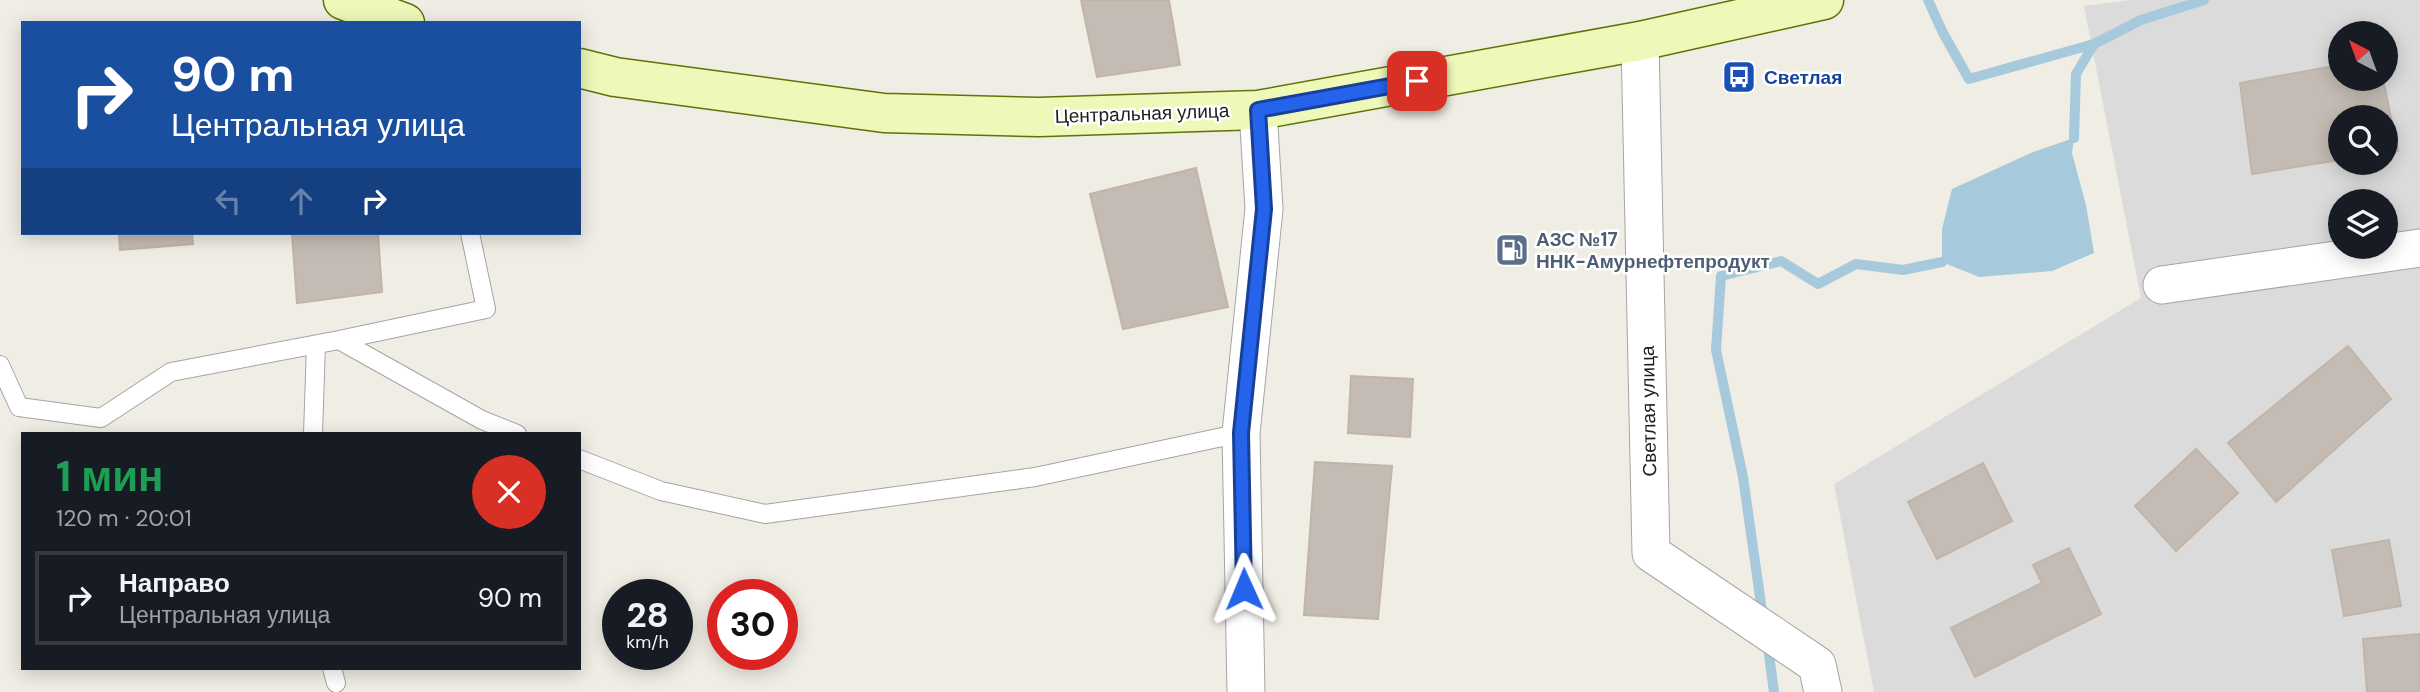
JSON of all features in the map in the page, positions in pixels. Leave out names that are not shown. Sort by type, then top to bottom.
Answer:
[{"type":"street","points":[[343,0],[400,21]]},
{"type":"street","name":"Центральная улица","points":[[581,68],[615,77],[884,113],[1039,117],[1258,110],[1640,41],[1824,0]]},
{"type":"street","name":"Светлая улица","points":[[1640,41],[1651,553],[1817,665],[1823,692]]},
{"type":"street","points":[[1246,692],[1241,433],[1264,209],[1258,110]]},
{"type":"street","points":[[2162,285],[2420,248]]},
{"type":"lane","points":[[0,365],[19,407],[102,418],[171,372],[486,309],[470,235]]},
{"type":"lane","points":[[339,340],[482,420],[512,432]]},
{"type":"lane","points":[[313,432],[316,345]]},
{"type":"lane","points":[[581,460],[660,491],[765,513],[1035,477],[1241,433]]},
{"type":"shaded area","points":[[2131,0],[2420,0],[2420,692],[1874,692],[1834,484],[2141,298],[2084,6]]},
{"type":"water","points":[[2074,138],[2072,153],[2086,205],[2094,253],[2052,271],[1979,277],[1942,262],[1942,229],[1952,189],[2033,152]]},
{"type":"building","points":[[1081,0],[1169,0],[1180,65],[1097,77]]},
{"type":"building","points":[[2328,67],[2328,91],[2386,91],[2388,105],[2328,105],[2328,162],[2252,174],[2240,83]]},
{"type":"building","points":[[1196,168],[1228,307],[1123,329],[1090,194]]},
{"type":"building","points":[[119,235],[192,235],[193,244],[120,250]]},
{"type":"building","points":[[292,235],[378,235],[382,292],[297,303]]},
{"type":"building","points":[[2348,346],[2391,399],[2276,502],[2228,443]]},
{"type":"building","points":[[1351,376],[1413,379],[1410,437],[1348,433]]},
{"type":"building","points":[[2196,449],[2238,493],[2176,551],[2135,506]]},
{"type":"building","points":[[1315,462],[1392,466],[1378,619],[1304,615]]},
{"type":"building","points":[[1983,463],[2012,521],[1937,559],[1908,502]]},
{"type":"building","points":[[2389,540],[2401,606],[2344,616],[2332,550]]},
{"type":"building","points":[[2069,548],[2101,614],[1975,677],[1951,628],[2042,583],[2033,565]]},
{"type":"building","points":[[2420,634],[2420,692],[2367,692],[2363,639]]},
{"type":"waterway","points":[[1928,0],[1969,79],[2094,44],[2076,74],[2074,138]]},
{"type":"waterway","points":[[2094,44],[2141,20],[2204,0]]},
{"type":"waterway","points":[[1763,618],[1743,477],[1716,350],[1721,276],[1781,261],[1818,284],[1856,264],[1903,270],[1942,262]]},
{"type":"waterway","points":[[1767,640],[1774,692]]},
{"type":"place","name":"Светлая","points":[[1739,77]]},
{"type":"place","name":"АЗС №17 ННК-Амурнефтепродукт","points":[[1512,250]]},
{"type":"route","points":[[1244,589],[1241,433],[1264,209],[1258,110],[1417,81]]}]
